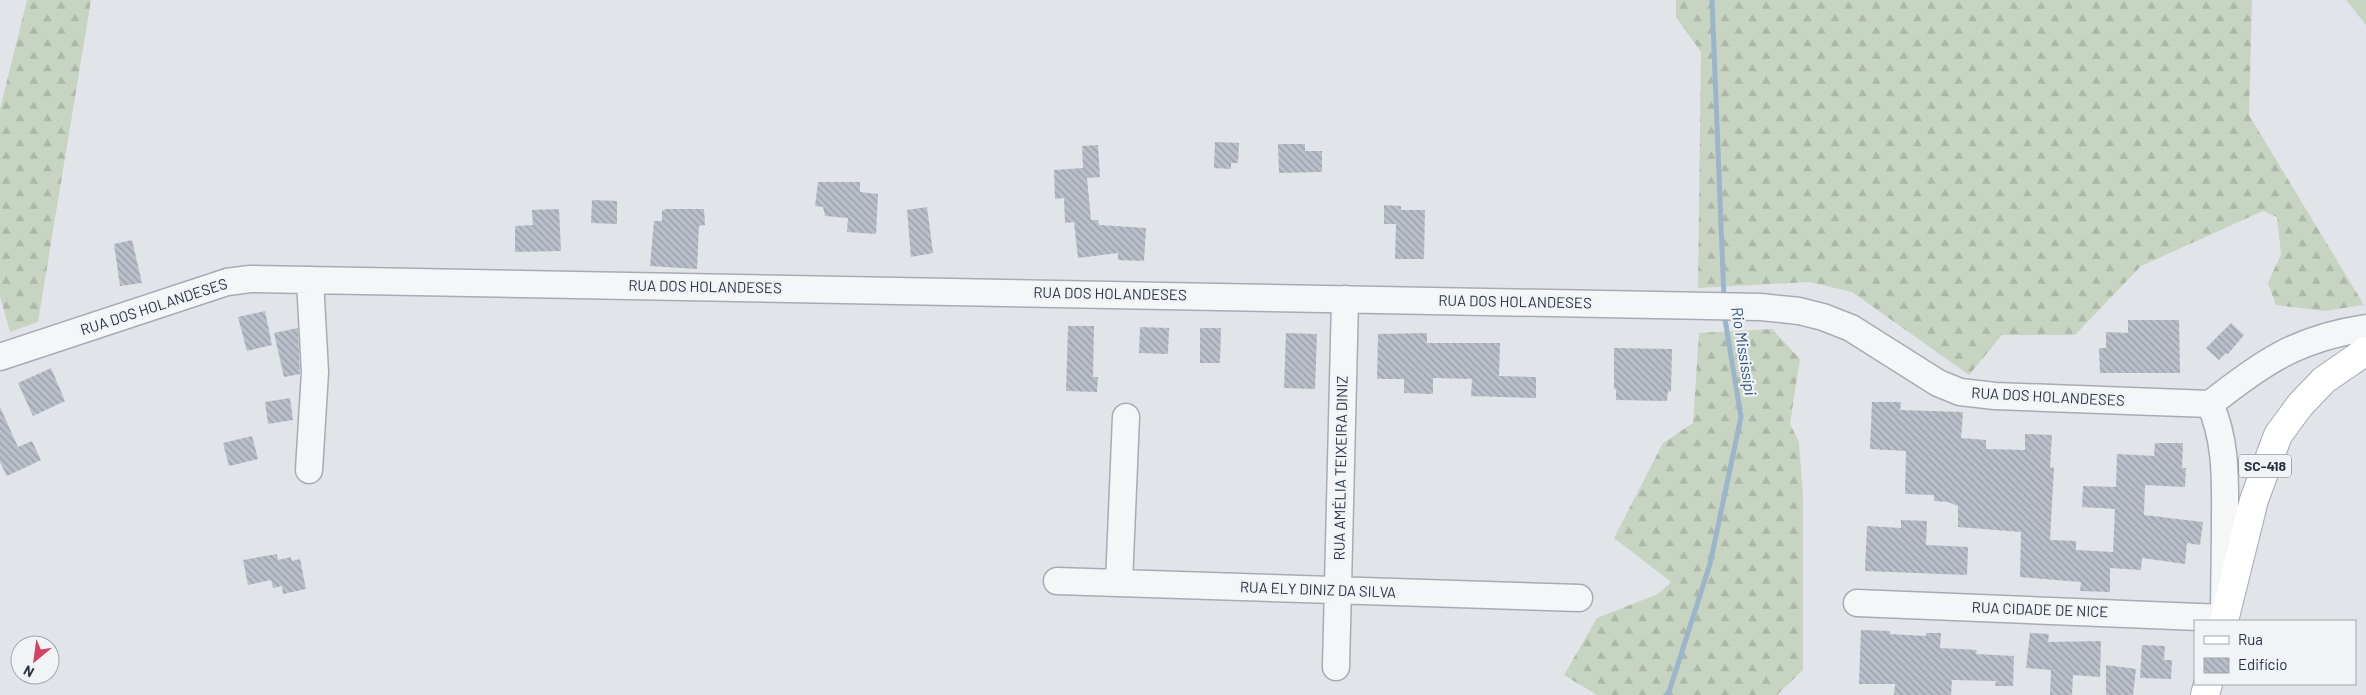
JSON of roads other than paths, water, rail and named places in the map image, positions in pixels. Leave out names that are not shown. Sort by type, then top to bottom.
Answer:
[{"type":"main road","name":"SC-418","points":[[2224,620],[2254,500],[2278,435],[2300,405],[2324,380],[2366,351]]},
{"type":"street","name":"RUA DOS HOLANDESES","points":[[0,357],[228,282],[250,279],[1724,306],[1799,311],[1823,317],[1851,328],[1938,383],[1960,392],[1995,396],[2210,404]]},
{"type":"street","points":[[309,470],[315,372],[310,280]]},
{"type":"street","name":"RUA AMÉLIA TEIXEIRA DINIZ","points":[[1336,667],[1345,299]]},
{"type":"street","points":[[2224,620],[2225,473],[2218,422],[2210,404],[2254,369],[2293,347],[2334,333],[2366,328]]},
{"type":"street","points":[[1119,583],[1126,417]]},
{"type":"street","name":"RUA ELY DINIZ DA SILVA","points":[[1057,581],[1579,598]]},
{"type":"street","name":"RUA CIDADE DE NICE","points":[[1856,603],[2224,620]]},
{"type":"waterway","name":"Rio Mississípi","points":[[1712,0],[1724,299]]},
{"type":"waterway","name":"Rio Mississípi","points":[[1666,695],[1669,692],[1710,564],[1741,417],[1724,313]]}]
